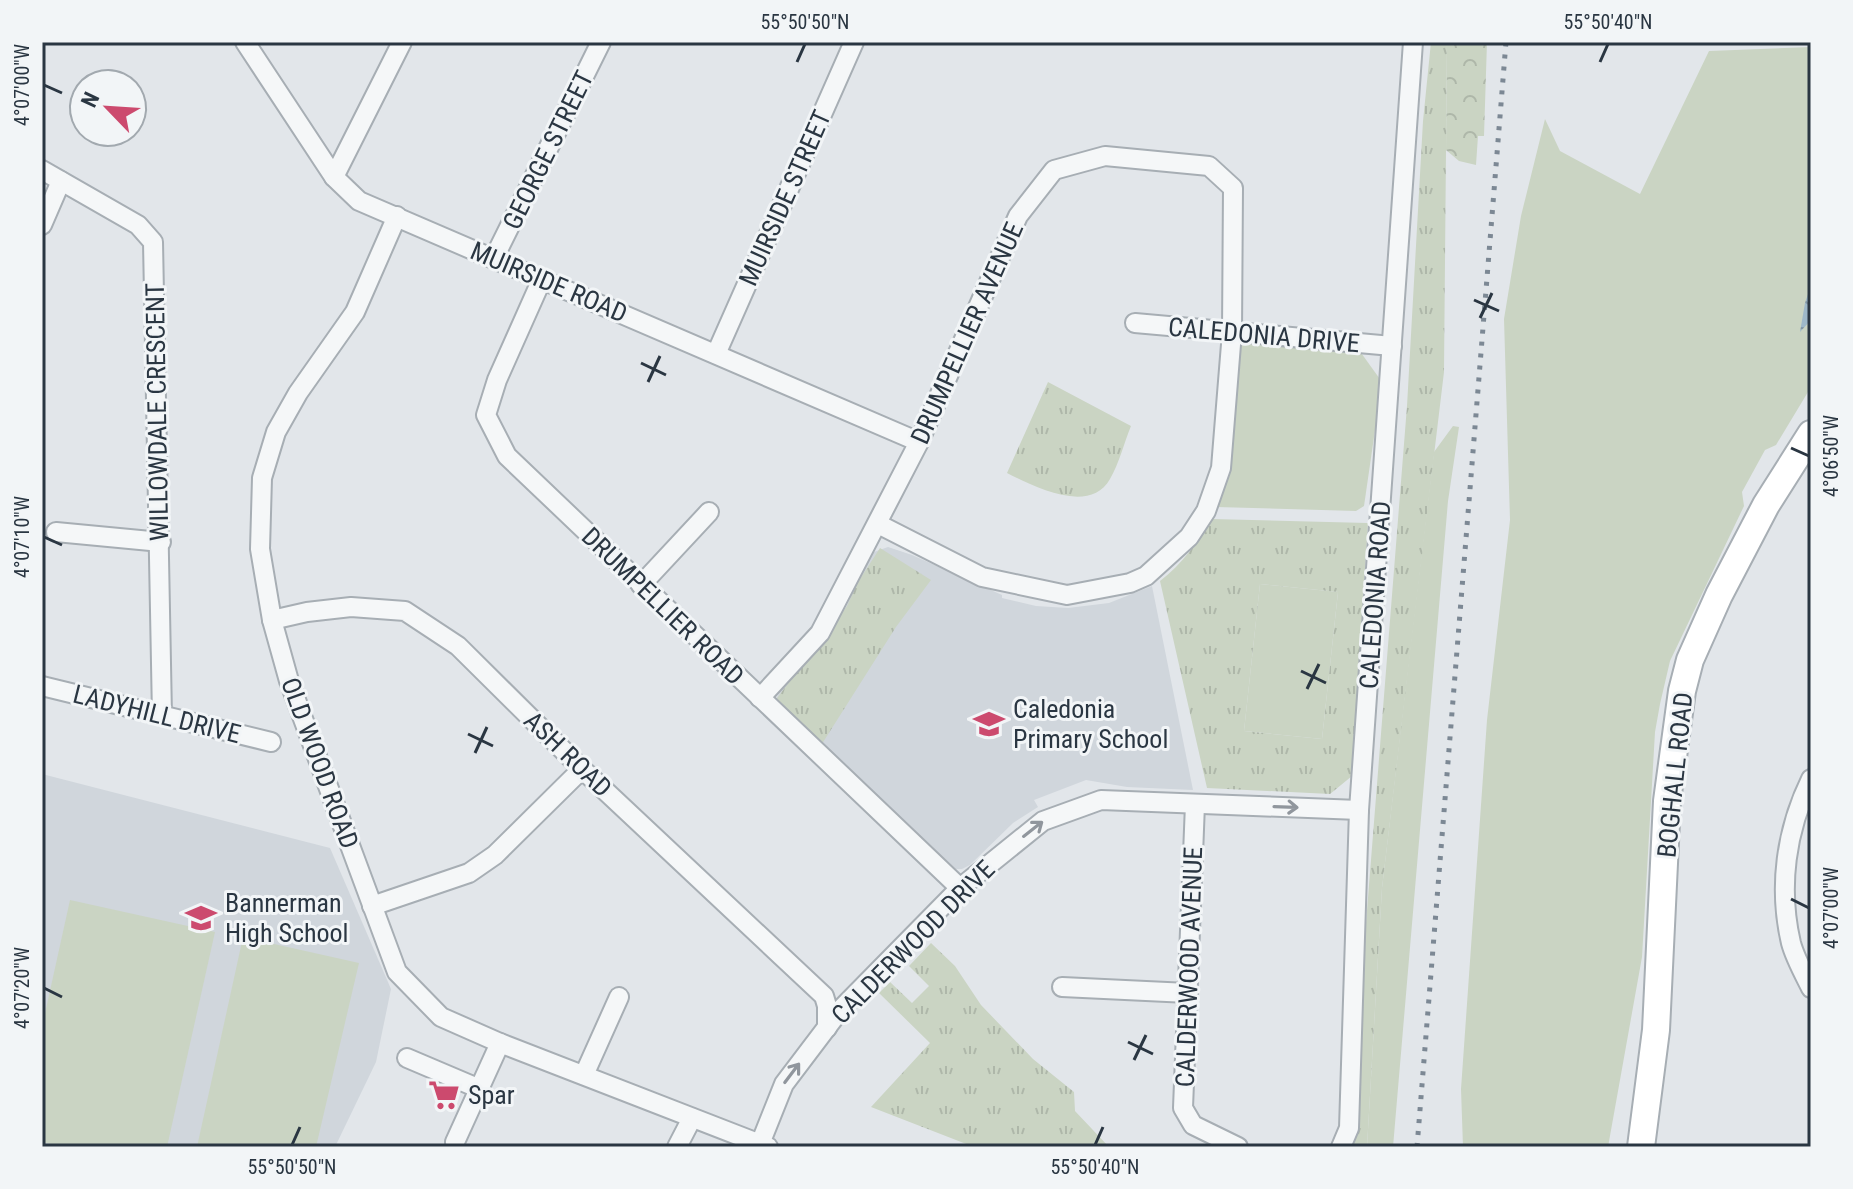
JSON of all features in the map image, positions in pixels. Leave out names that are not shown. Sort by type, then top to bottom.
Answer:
[{"type":"street","name":"MUIRSIDE ROAD","points":[[245,42],[334,177],[359,201],[919,442]]},
{"type":"street","points":[[334,177],[402,42]]},
{"type":"street","name":"GEORGE STREET","points":[[494,258],[601,42]]},
{"type":"street","name":"MUIRSIDE STREET","points":[[716,354],[854,42]]},
{"type":"street","name":"CALEDONIA ROAD","points":[[1341,1147],[1349,1128],[1359,810],[1413,42]]},
{"type":"street","name":"DRUMPELLIER AVENUE","points":[[760,698],[820,633],[919,442],[1018,216],[1054,170],[1105,156],[1209,166],[1233,188],[1232,332],[1221,468],[1206,511],[1189,537],[1146,576],[1130,583],[1067,595],[982,577],[878,524]]},
{"type":"street","name":"WILLOWDALE CRESCENT","points":[[42,170],[138,225],[153,242],[162,716]]},
{"type":"street","points":[[42,225],[61,181]]},
{"type":"street","name":"OLD WOOD ROAD","points":[[397,216],[355,312],[298,393],[276,432],[262,478],[260,549],[272,620],[289,681],[397,972],[441,1017],[500,1043],[764,1145]]},
{"type":"street","name":"DRUMPELLIER ROAD","points":[[542,279],[497,380],[486,415],[507,456],[960,888]]},
{"type":"street","name":"CALEDONIA DRIVE","points":[[1135,323],[1392,346]]},
{"type":"street","name":"BOGHALL ROAD","points":[[1641,1147],[1656,1030],[1667,801],[1682,691],[1690,660],[1719,595],[1766,505],[1811,434]]},
{"type":"street","points":[[641,585],[709,512]]},
{"type":"street","points":[[56,532],[161,542]]},
{"type":"street","name":"ASH ROAD","points":[[272,620],[351,607],[405,611],[458,646],[582,769],[824,996]]},
{"type":"street","name":"LADYHILL DRIVE","points":[[42,686],[271,742]]},
{"type":"street","points":[[372,906],[469,873],[495,855],[582,769]]},
{"type":"street","points":[[1811,779],[1800,802],[1786,858],[1786,903],[1791,945],[1811,988]]},
{"type":"street","name":"CALDERWOOD DRIVE","points":[[764,1145],[784,1084],[854,996],[960,888],[1043,821],[1101,800],[1359,810]]},
{"type":"street","name":"CALDERWOOD AVENUE","points":[[1195,804],[1183,1108],[1193,1125],[1238,1147]]},
{"type":"street","points":[[1062,987],[1188,993]]},
{"type":"street","points":[[827,1028],[824,996],[854,996]]},
{"type":"street","points":[[584,1075],[619,997]]},
{"type":"street","points":[[455,1142],[500,1043]]},
{"type":"street","points":[[407,1058],[480,1089]]},
{"type":"street","points":[[677,1147],[692,1118]]},
{"type":"shaded area","name":"Caledonia Primary School","points":[[888,547],[1002,595],[1002,598],[1036,606],[1068,608],[1109,603],[1152,586],[1193,790],[1127,787],[1086,780],[1034,800],[1038,807],[1013,823],[970,865],[950,869],[774,702],[803,654],[842,616],[869,558],[874,552]]},
{"type":"shaded area","name":"Bannerman High School","points":[[42,774],[330,848],[391,989],[376,1062],[335,1147],[42,1147]]},
{"type":"green space","points":[[1431,42],[1447,42],[1444,372],[1382,888],[1367,1147],[1350,1147],[1354,1134],[1366,923],[1407,406],[1423,121]]},
{"type":"green space","points":[[1447,42],[1487,42],[1484,136],[1478,136],[1476,165],[1459,161],[1446,150]]},
{"type":"green space","points":[[1811,47],[1811,387],[1776,445],[1765,450],[1742,492],[1744,506],[1670,661],[1655,732],[1642,957],[1608,1147],[1463,1147],[1461,1089],[1487,720],[1510,520],[1504,319],[1521,216],[1545,119],[1560,151],[1640,194],[1709,51]]},
{"type":"green space","points":[[1236,340],[1359,350],[1382,382],[1364,506],[1356,511],[1216,507]]},
{"type":"green space","points":[[1048,382],[1131,426],[1119,460],[1101,490],[1076,497],[1061,495],[1007,473]]},
{"type":"green space","points":[[1453,426],[1459,427],[1448,501],[1393,1147],[1367,1147],[1382,888],[1412,634],[1434,452]]},
{"type":"green space","points":[[1212,519],[1368,523],[1352,776],[1330,794],[1207,788],[1160,581],[1182,560]],"holes":[[[1260,584],[1338,592],[1322,739],[1244,731]]]},
{"type":"green space","points":[[880,548],[931,580],[896,627],[820,747],[774,702],[847,606]]},
{"type":"green space","points":[[1260,584],[1338,592],[1322,739],[1244,731]]},
{"type":"green space","points":[[70,900],[215,932],[167,1147],[65,1147],[42,1142],[42,1027]]},
{"type":"green space","points":[[243,937],[359,963],[316,1147],[197,1147]]},
{"type":"green space","points":[[931,943],[955,966],[981,1005],[1033,1059],[1074,1092],[1075,1111],[1109,1147],[974,1147],[871,1107],[930,1043],[879,993],[890,982],[912,1003],[929,986],[909,966]]},
{"type":"water","points":[[1811,285],[1811,320],[1800,332],[1805,303]]},
{"type":"railway","points":[[1417,1147],[1506,42]]},
{"type":"place","name":"Caledonia Primary School","points":[[989,724]]},
{"type":"place","name":"Bannerman High School","points":[[201,918]]},
{"type":"place","name":"Spar","points":[[444,1095]]}]
